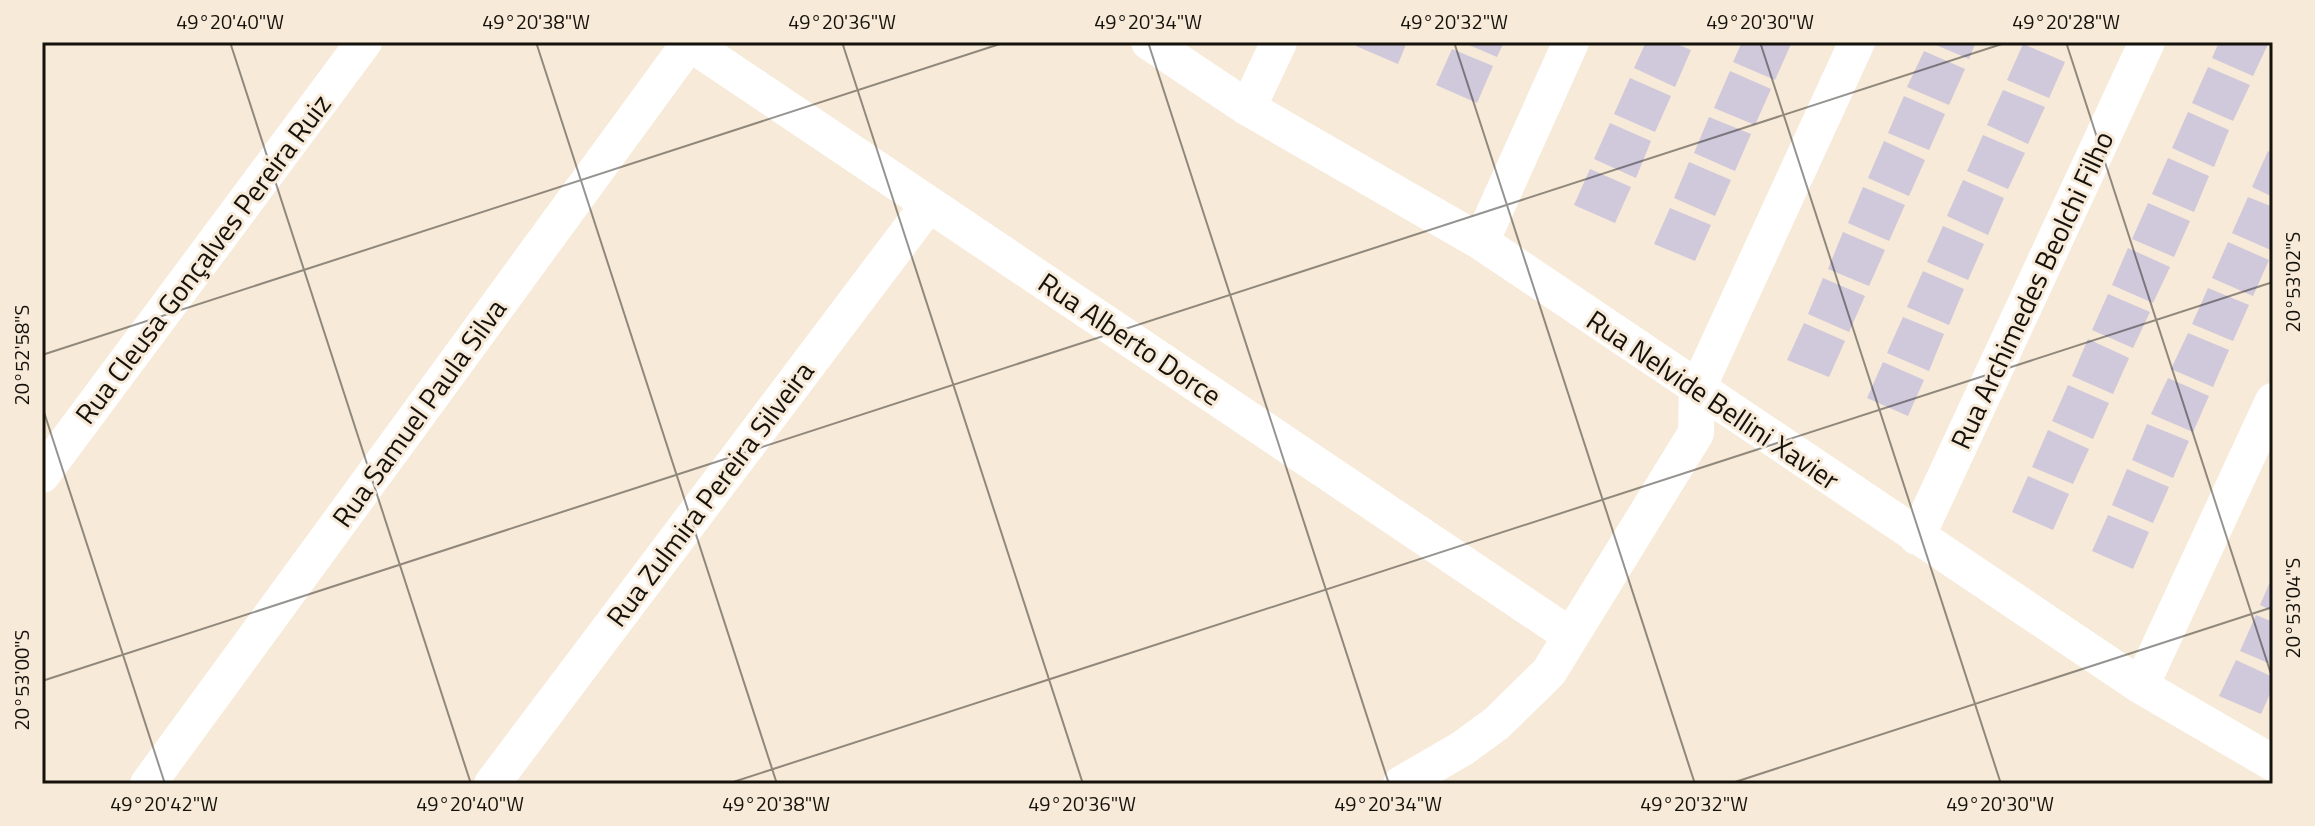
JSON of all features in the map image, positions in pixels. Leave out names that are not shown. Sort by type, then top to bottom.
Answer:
[{"type":"street","name":"Rua Cleusa Gonçalves Pereira Ruiz","points":[[42,475],[364,42]]},
{"type":"street","name":"Rua Alberto Dorce","points":[[689,42],[1571,636]]},
{"type":"street","name":"Rua Samuel Paula Silva","points":[[148,784],[689,42]]},
{"type":"street","name":"Rua Nelvide Bellini Xavier","points":[[1149,42],[1248,108],[1481,242],[2141,686],[2273,763]]},
{"type":"street","points":[[1248,108],[1279,42]]},
{"type":"street","points":[[1481,242],[1571,42]]},
{"type":"street","points":[[1401,784],[1463,748],[1497,723],[1549,672],[1696,433],[1697,390],[1857,42]]},
{"type":"street","name":"Rua Archimedes Beolchi Filho","points":[[1917,537],[2147,42]]},
{"type":"street","name":"Rua Zulmira Pereira Silveira","points":[[492,784],[929,204]]},
{"type":"street","points":[[2141,686],[2273,401]]},
{"type":"building","points":[[1358,42],[1407,42],[1398,64],[1356,46]]},
{"type":"building","points":[[1462,42],[1504,42],[1497,57]]},
{"type":"building","points":[[1646,42],[1672,42],[1691,50],[1675,87],[1634,68]]},
{"type":"building","points":[[1742,42],[1791,44],[1775,80],[1733,62]]},
{"type":"building","points":[[1929,42],[1976,42],[1969,59]]},
{"type":"building","points":[[2219,42],[2269,42],[2253,76],[2212,58]]},
{"type":"building","points":[[2023,44],[2065,62],[2049,98],[2007,80]]},
{"type":"building","points":[[1452,49],[1493,66],[1477,103],[1436,85]]},
{"type":"building","points":[[1924,51],[1965,69],[1949,105],[1907,87]]},
{"type":"building","points":[[2208,67],[2250,85],[2233,121],[2192,103]]},
{"type":"building","points":[[1730,71],[1771,89],[1755,125],[1714,108]]},
{"type":"building","points":[[1630,78],[1671,96],[1655,132],[1614,114]]},
{"type":"building","points":[[2003,90],[2045,107],[2028,144],[1987,125]]},
{"type":"building","points":[[1904,96],[1945,114],[1929,150],[1888,133]]},
{"type":"building","points":[[2188,112],[2229,130],[2214,167],[2172,148]]},
{"type":"building","points":[[1709,117],[1751,134],[1735,171],[1694,153]]},
{"type":"building","points":[[1610,123],[1651,141],[1636,178],[1594,159]]},
{"type":"building","points":[[1983,135],[2025,153],[2008,189],[1967,171]]},
{"type":"building","points":[[1884,141],[1925,160],[1909,196],[1868,178]]},
{"type":"building","points":[[2268,151],[2273,153],[2273,197],[2252,187]]},
{"type":"building","points":[[2168,158],[2209,176],[2194,212],[2152,194]]},
{"type":"building","points":[[1689,162],[1731,180],[1715,216],[1674,198]]},
{"type":"building","points":[[1590,169],[1631,187],[1615,223],[1574,205]]},
{"type":"building","points":[[1963,180],[2004,198],[1988,235],[1947,216]]},
{"type":"building","points":[[1863,187],[1905,205],[1889,241],[1848,223]]},
{"type":"building","points":[[2248,197],[2273,207],[2273,251],[2232,233]]},
{"type":"building","points":[[2148,203],[2190,221],[2174,257],[2132,239]]},
{"type":"building","points":[[1670,208],[1711,225],[1695,261],[1654,244]]},
{"type":"building","points":[[1943,226],[1984,244],[1968,280],[1927,262]]},
{"type":"building","points":[[1843,232],[1885,250],[1869,286],[1828,269]]},
{"type":"building","points":[[2228,242],[2269,260],[2253,296],[2212,278]]},
{"type":"building","points":[[2128,248],[2170,267],[2153,303],[2112,285]]},
{"type":"building","points":[[1923,271],[1964,289],[1949,325],[1907,307]]},
{"type":"building","points":[[1823,278],[1865,296],[1849,332],[1808,314]]},
{"type":"building","points":[[2208,288],[2249,305],[2233,341],[2192,324]]},
{"type":"building","points":[[2108,294],[2150,312],[2133,348],[2092,330]]},
{"type":"building","points":[[1903,317],[1944,334],[1929,371],[1887,353]]},
{"type":"building","points":[[1804,323],[1845,341],[1829,377],[1787,360]]},
{"type":"building","points":[[2188,333],[2229,350],[2213,387],[2171,369]]},
{"type":"building","points":[[2088,339],[2129,358],[2113,394],[2072,376]]},
{"type":"building","points":[[1883,362],[1924,380],[1908,416],[1867,398]]},
{"type":"building","points":[[2168,378],[2209,396],[2193,432],[2151,414]]},
{"type":"building","points":[[2068,385],[2109,403],[2093,439],[2052,421]]},
{"type":"building","points":[[2147,424],[2189,441],[2173,478],[2132,460]]},
{"type":"building","points":[[2048,430],[2089,449],[2073,484],[2032,467]]},
{"type":"building","points":[[2127,469],[2169,487],[2153,523],[2112,505]]},
{"type":"building","points":[[2028,476],[2069,494],[2053,530],[2012,512]]},
{"type":"building","points":[[2108,515],[2149,532],[2133,569],[2092,551]]},
{"type":"building","points":[[2273,575],[2273,611],[2260,605]]},
{"type":"building","points":[[2256,615],[2273,622],[2273,665],[2240,651]]},
{"type":"building","points":[[2236,660],[2273,677],[2273,687],[2261,714],[2219,696]]}]
